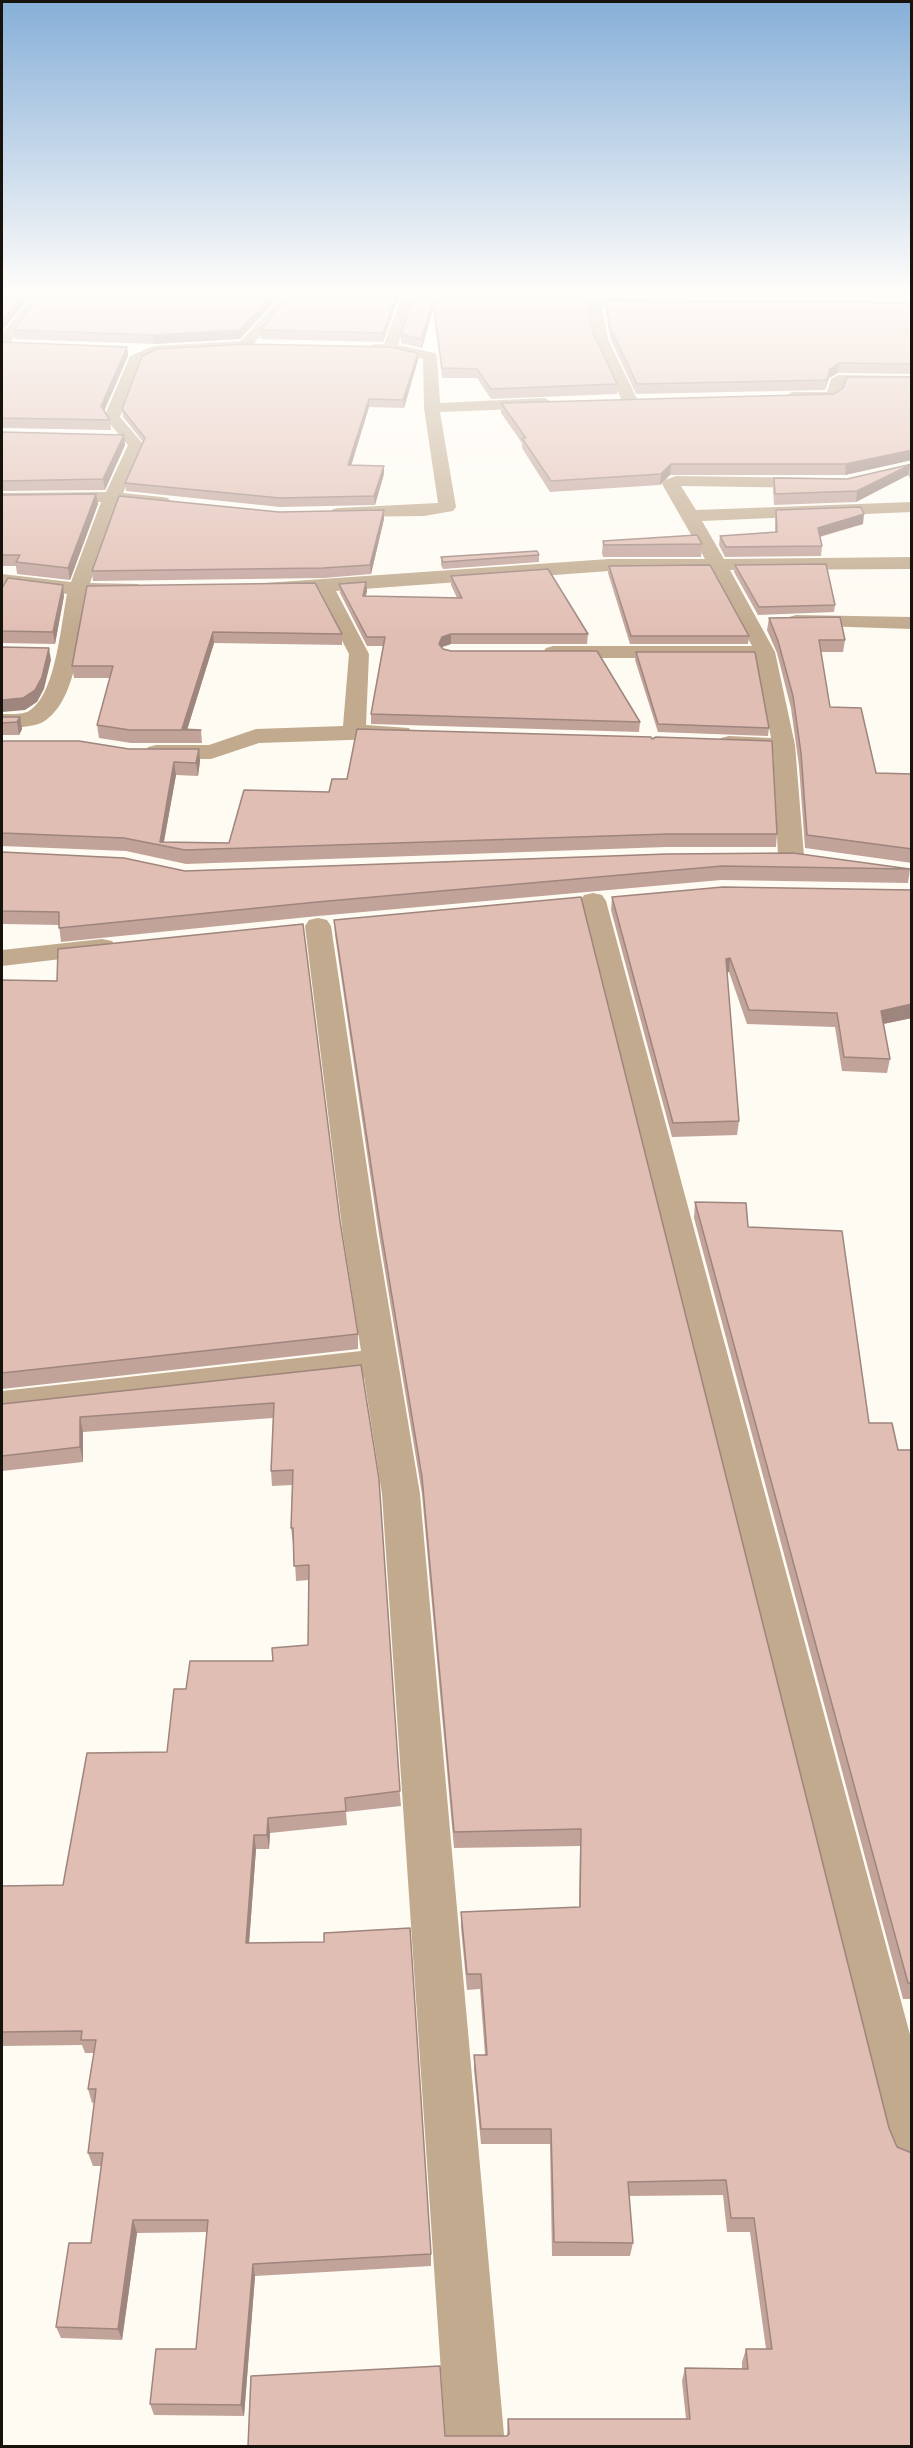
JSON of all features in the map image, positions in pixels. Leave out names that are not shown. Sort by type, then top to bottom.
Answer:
[{"type":"street","points":[[2,721],[34,718],[52,702],[60,682],[78,589],[112,497],[136,445],[112,417],[117,405]]},
{"type":"street","points":[[324,513],[424,511],[447,507],[432,408],[503,405]]},
{"type":"street","points":[[106,437],[129,437]]},
{"type":"street","points":[[791,857],[784,745],[765,652],[751,623],[671,484],[676,481],[833,483]]},
{"type":"street","points":[[2,498],[112,497],[178,504]]},
{"type":"street","points":[[690,516],[912,507]]},
{"type":"street","points":[[254,587],[324,586],[609,565],[912,563]]},
{"type":"street","points":[[2,580],[78,589],[148,588]]},
{"type":"street","points":[[324,586],[359,654],[354,732]]},
{"type":"street","points":[[751,623],[808,620],[912,623]]},
{"type":"street","points":[[45,652],[66,652]]},
{"type":"street","points":[[532,652],[765,652]]},
{"type":"street","points":[[131,752],[211,752],[256,736],[354,732],[426,734]]},
{"type":"street","points":[[712,742],[784,745]]},
{"type":"street","points":[[593,901],[912,2142]]},
{"type":"street","points":[[319,926],[360,1235],[401,1494],[476,2446]]},
{"type":"street","points":[[2,958],[131,945]]},
{"type":"street","points":[[2,1404],[381,1362]]},
{"type":"building","points":[[2,405],[101,405],[110,420],[2,418]]},
{"type":"building","points":[[123,405],[367,405],[348,465],[384,466],[374,496],[280,498],[125,483],[145,438],[122,409]]},
{"type":"building","points":[[503,405],[912,405],[912,450],[846,464],[671,464],[661,474],[551,481],[522,438],[526,438]]},
{"type":"building","points":[[2,432],[124,435],[103,479],[2,481]]},
{"type":"building","points":[[912,464],[912,468],[910,465],[857,491],[775,494],[774,478],[847,479]]},
{"type":"building","points":[[96,494],[68,568],[16,562],[20,555],[2,555],[2,495]]},
{"type":"building","points":[[119,496],[279,512],[384,510],[370,565],[323,568],[92,571]]},
{"type":"building","points":[[861,507],[864,514],[818,528],[822,546],[726,547],[720,536],[777,532],[776,510]]},
{"type":"building","points":[[697,535],[702,544],[604,545],[603,541]]},
{"type":"building","points":[[537,551],[539,555],[443,562],[441,557]]},
{"type":"building","points":[[826,564],[835,605],[759,607],[735,565]]},
{"type":"building","points":[[710,565],[749,636],[631,636],[609,566]]},
{"type":"building","points":[[548,569],[588,634],[451,634],[442,637],[439,644],[443,649],[451,651],[597,651],[640,722],[371,714],[385,637],[367,637],[339,584],[366,582],[363,596],[462,598],[451,576]]},
{"type":"building","points":[[8,578],[63,585],[53,632],[2,631],[2,588]]},
{"type":"building","points":[[315,583],[342,634],[213,632],[182,729],[201,730],[130,730],[97,725],[113,666],[72,666],[87,586]]},
{"type":"building","points":[[840,617],[845,640],[819,640],[830,707],[861,708],[876,773],[912,774],[912,849],[807,835],[801,753],[793,696],[778,641],[769,618]]},
{"type":"building","points":[[2,647],[49,648],[42,677],[35,690],[23,698],[2,700]]},
{"type":"building","points":[[636,652],[755,652],[769,728],[658,724]]},
{"type":"building","points":[[2,717],[20,717],[17,722],[2,723]]},
{"type":"building","points":[[357,729],[772,741],[777,834],[667,834],[185,850],[124,838],[2,833],[2,741],[79,741],[129,749],[199,749],[196,763],[174,762],[160,842],[229,843],[244,790],[329,792],[332,779],[347,779]]},
{"type":"building","points":[[2,852],[124,858],[185,871],[667,854],[793,853],[910,869],[722,866],[317,902],[59,928],[59,912],[2,911]]},
{"type":"building","points":[[723,887],[912,890],[912,1004],[881,1011],[890,1059],[844,1057],[837,1013],[749,1010],[730,958],[726,959],[739,1121],[673,1123],[612,897]]},
{"type":"building","points":[[581,897],[889,2128],[897,2147],[912,2153],[912,2446],[248,2446],[251,2376],[440,2366],[445,2436],[507,2436],[509,2434],[508,2419],[690,2419],[685,2368],[748,2369],[746,2349],[772,2349],[754,2218],[731,2218],[726,2180],[628,2182],[633,2243],[554,2242],[551,2129],[481,2129],[474,2055],[487,2055],[481,1974],[467,1974],[461,1912],[580,1907],[581,1829],[454,1832],[422,1477],[379,1218],[334,920]]},
{"type":"building","points":[[303,924],[340,1221],[358,1334],[2,1373],[2,980],[57,981],[58,949]]},
{"type":"building","points":[[695,1202],[746,1203],[748,1227],[842,1231],[869,1423],[892,1423],[898,1450],[912,1450],[912,1983],[908,1983]]},
{"type":"building","points":[[361,1365],[379,1479],[400,1791],[345,1798],[346,1811],[268,1818],[267,1835],[254,1835],[246,1943],[324,1942],[324,1933],[410,1928],[431,2254],[253,2264],[241,2405],[150,2404],[156,2349],[196,2349],[208,2220],[133,2220],[118,2329],[56,2327],[69,2243],[91,2243],[103,2153],[88,2153],[96,2089],[88,2089],[96,2040],[81,2040],[82,2031],[2,2032],[2,1886],[63,1885],[87,1753],[167,1752],[174,1689],[186,1689],[190,1661],[273,1661],[272,1648],[308,1645],[309,1565],[294,1566],[293,1528],[291,1528],[293,1470],[271,1471],[274,1403],[80,1417],[80,1447],[2,1456],[2,1404]]}]
